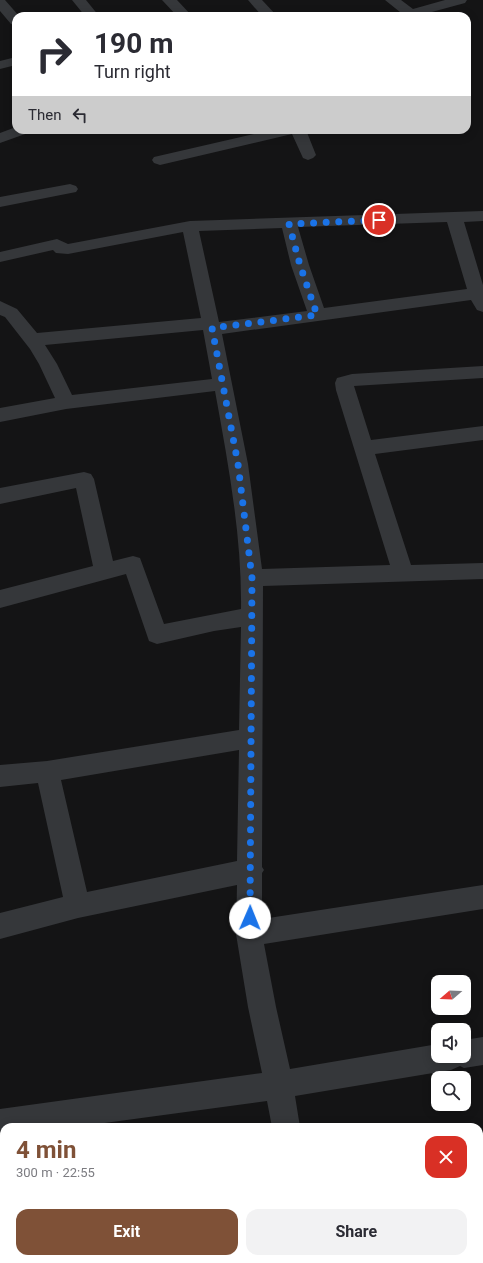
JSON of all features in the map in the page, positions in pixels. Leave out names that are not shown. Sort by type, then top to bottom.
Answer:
[{"type":"street","points":[[79,0],[89,12]]},
{"type":"street","points":[[169,0],[181,12]]},
{"type":"street","points":[[255,0],[266,12]]},
{"type":"street","points":[[392,0],[403,12]]},
{"type":"street","points":[[417,12],[460,0]]},
{"type":"street","points":[[1,4],[12,16]]},
{"type":"street","points":[[0,65],[12,62]]},
{"type":"street","points":[[0,138],[12,134]]},
{"type":"street","points":[[160,160],[274,134]]},
{"type":"street","points":[[300,134],[308,155]]},
{"type":"street","points":[[0,202],[70,189]]},
{"type":"street","points":[[0,257],[57,244],[62,249],[68,249],[190,226],[289,224],[483,216]]},
{"type":"street","points":[[32,340],[211,326],[481,298],[454,217]]},
{"type":"street","points":[[289,224],[300,265],[317,315]]},
{"type":"street","points":[[190,226],[238,464],[252,578],[251,870],[249,934],[262,1007],[280,1085],[285,1123]]},
{"type":"street","points":[[0,307],[11,313],[32,340],[48,364],[66,402]]},
{"type":"street","points":[[403,573],[344,383],[352,380],[483,372]]},
{"type":"street","points":[[0,415],[66,402],[222,384]]},
{"type":"street","points":[[363,448],[483,433]]},
{"type":"street","points":[[0,496],[84,479],[105,571]]},
{"type":"street","points":[[0,599],[133,564],[157,635],[214,622],[252,616]]},
{"type":"street","points":[[252,578],[483,571]]},
{"type":"street","points":[[0,776],[47,772],[251,738]]},
{"type":"street","points":[[47,772],[78,906]]},
{"type":"street","points":[[0,926],[78,906],[251,870]]},
{"type":"street","points":[[249,934],[483,897]]},
{"type":"street","points":[[471,1053],[483,1051]]},
{"type":"street","points":[[0,1122],[280,1085],[431,1059]]},
{"type":"route","points":[[250,918],[252,578],[238,464],[212,328],[317,315],[300,265],[289,224],[379,220]]}]
